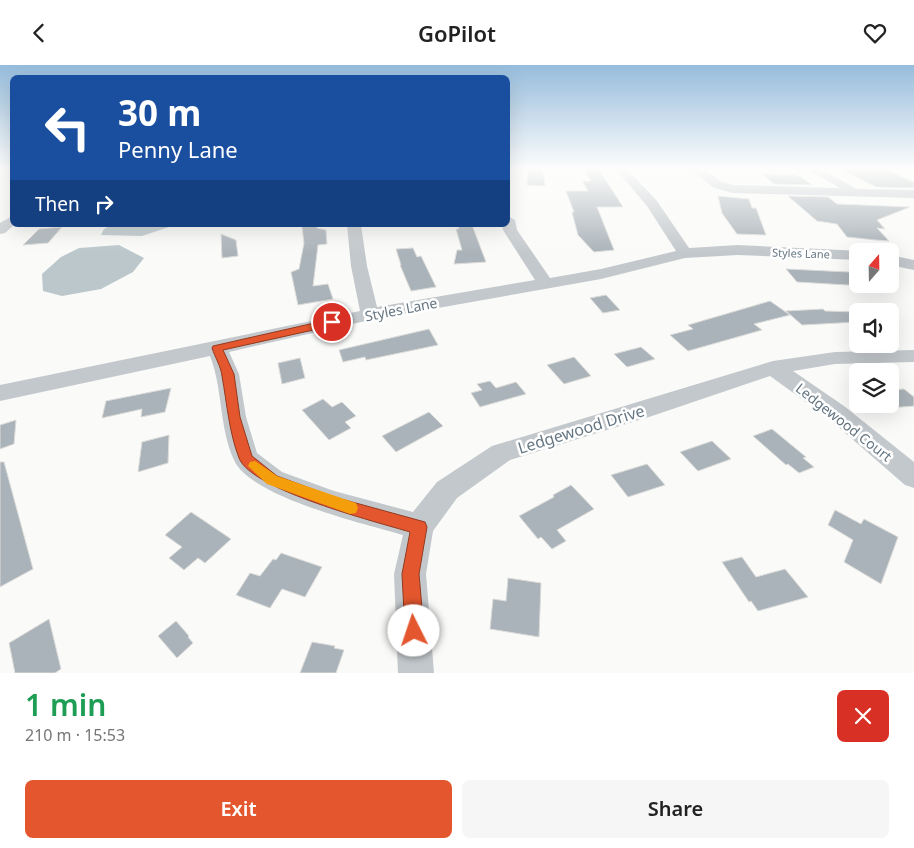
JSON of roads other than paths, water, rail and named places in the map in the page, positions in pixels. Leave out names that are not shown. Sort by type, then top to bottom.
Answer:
[{"type":"street","points":[[645,196],[685,253]]},
{"type":"street","points":[[0,230],[10,222]]},
{"type":"street","points":[[354,227],[359,266],[370,314]]},
{"type":"street","points":[[509,227],[545,282]]},
{"type":"street","name":"Styles Lane","points":[[0,393],[370,314],[620,270],[685,253],[738,250],[849,255]]},
{"type":"street","points":[[899,261],[914,265]]},
{"type":"street","points":[[217,348],[228,374],[234,417],[246,459],[272,480],[333,503],[419,527]]},
{"type":"street","name":"Ledgewood Drive","points":[[416,673],[410,574],[419,527],[447,490],[501,453],[644,410],[773,368],[835,358],[914,356]]},
{"type":"street","name":"Ledgewood Court","points":[[773,368],[836,412],[914,477]]}]
